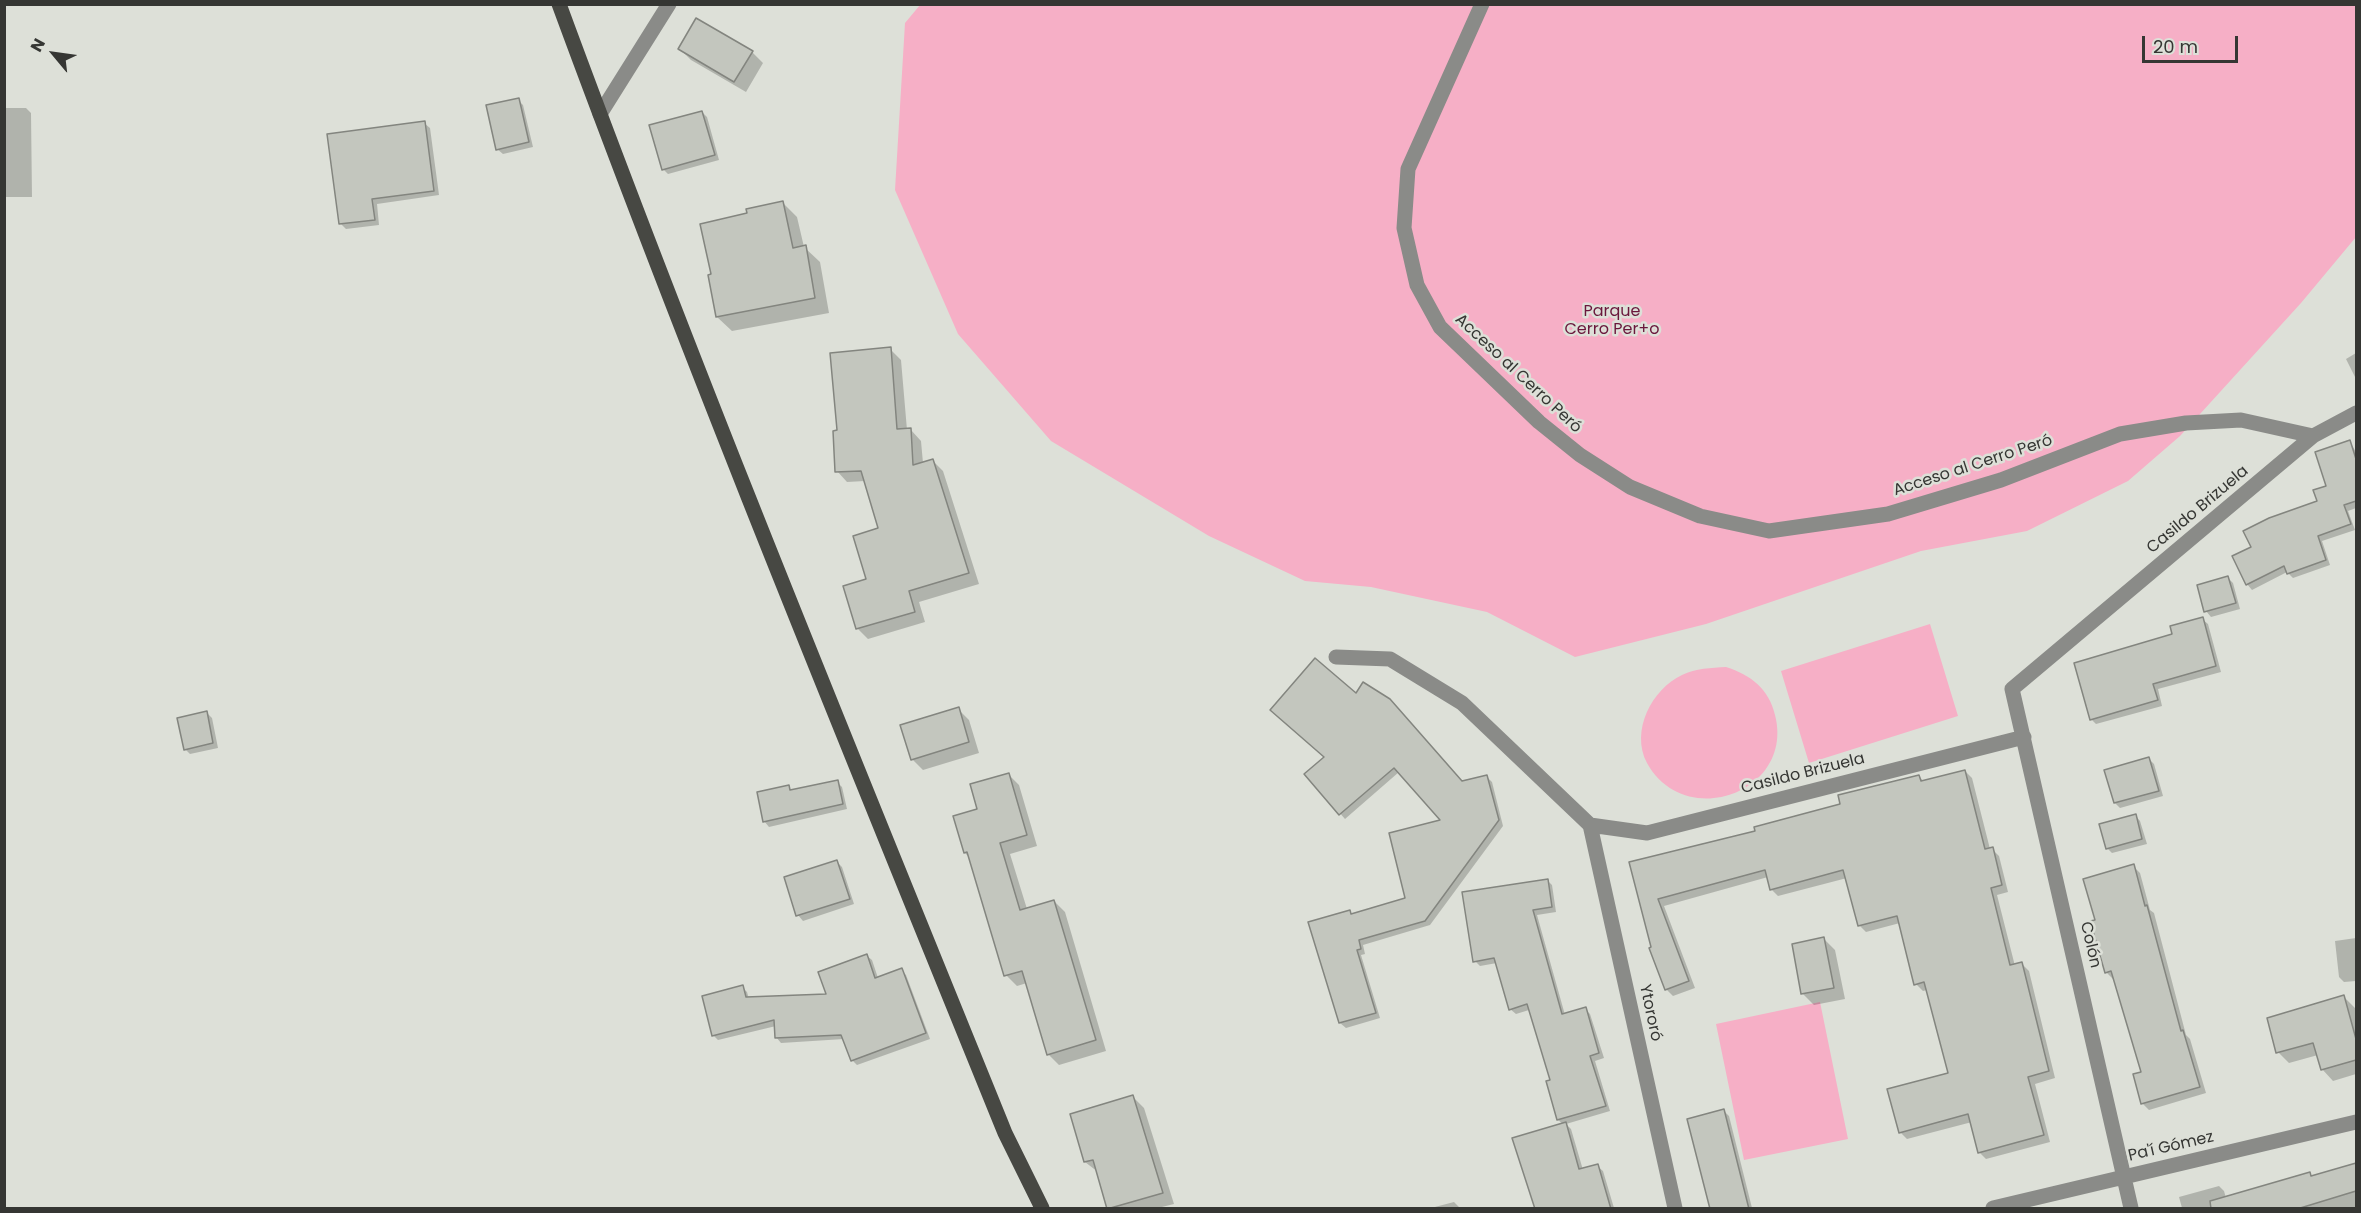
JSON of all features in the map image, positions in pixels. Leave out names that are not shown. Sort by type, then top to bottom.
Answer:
[{"type":"main road","points":[[560,4],[600,114],[766,540],[1005,1133],[1042,1209]]},
{"type":"street","points":[[600,114],[669,4]]},
{"type":"street","name":"Acceso al Cerro Peró","points":[[1482,4],[1408,169],[1404,228],[1417,285],[1440,327],[1539,422],[1580,455],[1630,487],[1700,516],[1768,531],[1888,514],[2001,480],[2120,434],[2186,423],[2241,420],[2313,436]]},
{"type":"street","name":"Casildo Brizuela","points":[[2012,689],[2313,436],[2356,413]]},
{"type":"street","points":[[1336,657],[1390,659],[1462,703],[1590,825]]},
{"type":"street","name":"Colón","points":[[2012,689],[2131,1209]]},
{"type":"street","name":"Casildo Brizuela","points":[[1590,825],[1647,833],[2024,737]]},
{"type":"street","name":"Ytororó","points":[[1590,825],[1675,1209]]},
{"type":"street","name":"Pa'í Gómez","points":[[1993,1209],[2356,1122]]},
{"type":"green space","name":"Parque Cerro Per+o","points":[[920,5],[2356,5],[2356,237],[2301,303],[2180,436],[2128,481],[2027,531],[1921,551],[1706,624],[1575,657],[1487,612],[1371,587],[1305,581],[1209,536],[1051,441],[958,334],[895,190],[905,23]]},
{"type":"green space","points":[[1930,624],[1958,716],[1809,763],[1781,671]]},
{"type":"green space","points":[[1726,667],[1743,674],[1763,690],[1775,715],[1777,742],[1769,765],[1753,782],[1733,794],[1709,798],[1686,795],[1664,784],[1647,763],[1642,751],[1641,738],[1647,712],[1661,690],[1671,681],[1693,671]]},
{"type":"green space","points":[[1820,1002],[1848,1139],[1744,1160],[1716,1024]]},
{"type":"building","points":[[696,18],[753,51],[734,82],[678,49]]},
{"type":"building","points":[[519,98],[529,142],[496,150],[486,105]]},
{"type":"building","points":[[702,111],[715,155],[662,170],[649,125]]},
{"type":"building","points":[[425,121],[434,191],[372,199],[375,220],[339,224],[327,134]]},
{"type":"building","points":[[783,201],[793,248],[806,245],[815,298],[716,317],[708,275],[711,274],[700,224],[747,213],[746,209]]},
{"type":"building","points":[[891,347],[897,429],[911,428],[913,465],[933,459],[969,573],[909,591],[915,612],[856,629],[843,586],[866,579],[853,536],[878,528],[861,471],[835,472],[833,431],[837,430],[830,353]]},
{"type":"building","points":[[2350,440],[2356,459],[2356,501],[2344,505],[2351,524],[2318,536],[2326,560],[2287,574],[2284,566],[2246,585],[2232,556],[2251,547],[2243,531],[2269,518],[2317,501],[2313,490],[2326,486],[2315,452]]},
{"type":"building","points":[[2228,576],[2236,603],[2204,612],[2197,585]]},
{"type":"building","points":[[2203,617],[2216,666],[2153,684],[2158,700],[2090,720],[2074,663],[2172,634],[2170,626]]},
{"type":"building","points":[[1315,658],[1356,693],[1363,682],[1390,699],[1462,781],[1487,775],[1499,820],[1425,921],[1359,940],[1361,949],[1357,950],[1376,1013],[1339,1023],[1308,922],[1350,910],[1351,914],[1405,898],[1389,833],[1440,820],[1394,768],[1339,815],[1304,774],[1324,757],[1270,710]]},
{"type":"building","points":[[959,707],[969,742],[911,760],[900,725]]},
{"type":"building","points":[[207,711],[213,743],[184,750],[177,718]]},
{"type":"building","points":[[2149,757],[2159,791],[2114,803],[2104,770]]},
{"type":"building","points":[[1965,770],[1985,849],[1993,847],[2002,885],[1991,888],[2010,965],[2022,962],[2049,1071],[2028,1077],[2044,1135],[1978,1153],[1968,1114],[1899,1133],[1887,1089],[1948,1073],[1924,982],[1914,985],[1897,916],[1858,926],[1843,870],[1770,890],[1765,870],[1658,899],[1689,981],[1665,990],[1649,948],[1651,947],[1629,862],[1755,831],[1754,827],[1840,804],[1838,795],[1919,775],[1921,781]]},
{"type":"building","points":[[1009,773],[1027,835],[1000,843],[1020,910],[1054,900],[1096,1040],[1047,1055],[1022,971],[1004,976],[967,852],[964,853],[953,816],[977,809],[970,784]]},
{"type":"building","points":[[838,780],[843,804],[763,822],[757,792],[789,785],[790,790]]},
{"type":"building","points":[[2136,814],[2142,839],[2106,849],[2099,824]]},
{"type":"building","points":[[837,860],[850,899],[796,916],[784,877]]},
{"type":"building","points":[[2134,864],[2181,1031],[2183,1030],[2200,1087],[2141,1104],[2133,1074],[2141,1072],[2111,971],[2105,973],[2090,921],[2095,920],[2083,879]]},
{"type":"building","points":[[1548,879],[1552,907],[1533,910],[1562,1014],[1586,1007],[1599,1053],[1590,1056],[1606,1106],[1557,1120],[1546,1081],[1550,1080],[1527,1004],[1509,1010],[1494,958],[1473,962],[1462,892]]},
{"type":"building","points":[[1824,937],[1834,988],[1801,994],[1792,944]]},
{"type":"building","points":[[867,954],[875,978],[902,968],[926,1033],[851,1061],[841,1035],[775,1038],[774,1020],[712,1036],[702,996],[743,985],[746,997],[826,994],[818,972]]},
{"type":"building","points":[[2344,995],[2356,1039],[2356,1060],[2321,1070],[2313,1043],[2276,1053],[2267,1018]]},
{"type":"building","points":[[1133,1095],[1163,1193],[1107,1209],[1093,1160],[1084,1162],[1070,1114]]},
{"type":"building","points":[[1724,1109],[1749,1209],[1710,1209],[1687,1119]]},
{"type":"building","points":[[1566,1122],[1579,1169],[1598,1164],[1611,1209],[1535,1209],[1512,1138]]},
{"type":"building","points":[[2356,1163],[2356,1191],[2297,1209],[2211,1209],[2210,1201],[2310,1172],[2311,1176]]}]
